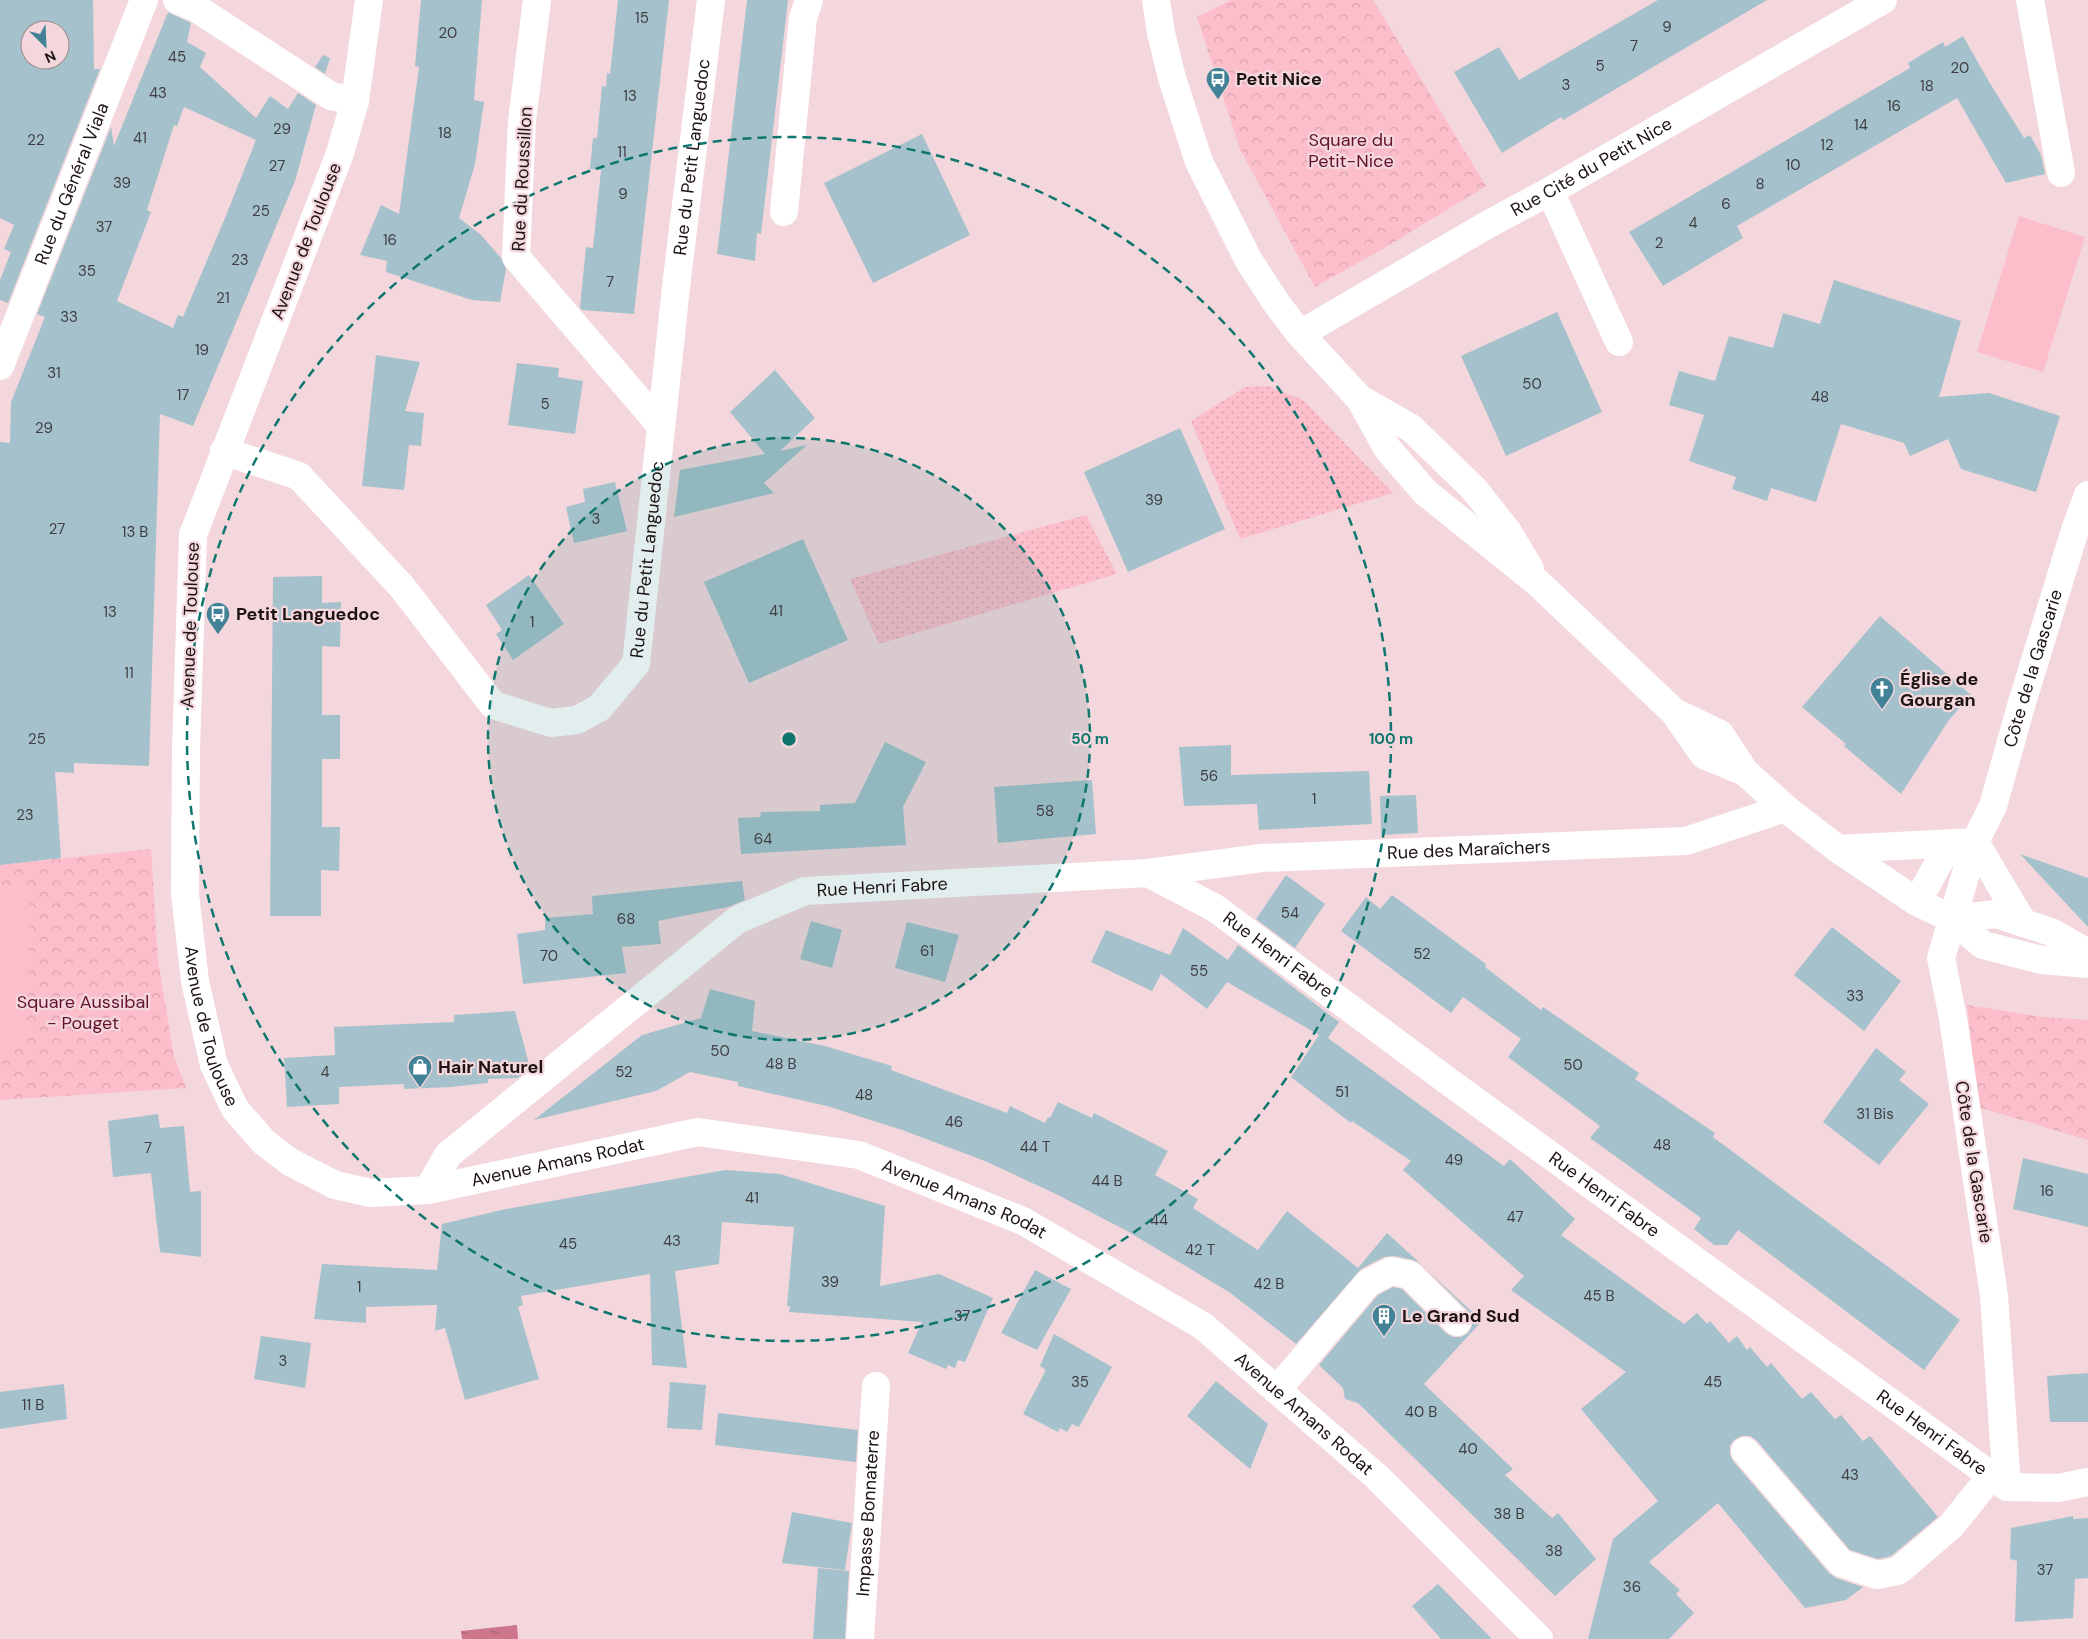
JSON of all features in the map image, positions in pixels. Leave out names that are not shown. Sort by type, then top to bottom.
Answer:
[{"type":"street","name":"Rue du Général Viala","points":[[0,366],[144,0]]},
{"type":"street","points":[[177,0],[196,8],[331,96],[355,101]]},
{"type":"street","name":"Avenue de Toulouse","points":[[264,1142],[234,1109],[214,1065],[195,981],[185,894],[186,748],[193,535],[340,154],[355,101],[369,0]]},
{"type":"street","name":"Rue du Roussillon","points":[[537,0],[522,121],[516,257],[660,426]]},
{"type":"street","name":"Rue du Petit Languedoc","points":[[224,451],[299,476],[402,587],[493,705],[551,723],[577,720],[599,708],[636,664],[660,426],[711,0]]},
{"type":"street","points":[[784,212],[803,18],[809,0]]},
{"type":"street","points":[[1156,0],[1161,33],[1172,78],[1199,162],[1249,261],[1277,304],[1300,334],[1360,399],[1388,448],[1425,492],[1538,583],[1674,712],[1720,734],[1745,772],[1785,808],[1838,849],[1917,902],[1952,919],[1983,945],[2042,960],[2088,964]]},
{"type":"street","name":"Rue Cité du Petit Nice","points":[[1300,334],[1486,225],[1550,191],[1883,0]]},
{"type":"street","points":[[2030,0],[2061,173]]},
{"type":"street","points":[[1550,191],[1619,342]]},
{"type":"street","points":[[1360,399],[1411,428],[1474,489],[1508,532],[1538,583]]},
{"type":"street","name":"Côte de la Gascarie","points":[[1917,902],[1993,806],[2029,678],[2075,530],[2088,495]]},
{"type":"street","name":"Rue des Maraîchers","points":[[1148,873],[1262,858],[1686,841],[1785,808]]},
{"type":"street","points":[[1838,849],[1962,843],[2023,923]]},
{"type":"street","name":"Côte de la Gascarie","points":[[1962,843],[1952,919],[1941,958],[1953,1018],[1994,1296],[1999,1481]]},
{"type":"street","name":"Rue Henri Fabre","points":[[428,1190],[448,1155],[736,920],[805,891],[1148,873],[1215,908],[1452,1084],[1999,1481]]},
{"type":"street","points":[[1952,919],[1996,914],[2051,932],[2088,953]]},
{"type":"street","name":"Avenue Amans Rodat","points":[[264,1142],[290,1162],[335,1185],[370,1193],[428,1190],[698,1132],[859,1155],[1023,1221],[1203,1326],[1377,1477],[1539,1639]]},
{"type":"street","points":[[1277,1390],[1368,1283],[1391,1271],[1410,1275],[1457,1322]]},
{"type":"street","name":"Impasse Bonnaterre","points":[[860,1639],[876,1386]]},
{"type":"street","points":[[1745,1451],[1842,1564],[1877,1575],[1898,1571],[1952,1526],[1999,1481],[2058,1488],[2088,1482]]},
{"type":"green space","name":"Square du Petit-Nice","points":[[1231,0],[1373,0],[1486,186],[1381,250],[1315,287],[1240,149],[1197,17]]},
{"type":"green space","points":[[2019,216],[2085,237],[2043,372],[1977,352]]},
{"type":"green space","points":[[1269,386],[1303,400],[1393,493],[1240,539],[1191,421],[1245,387]]},
{"type":"green space","points":[[1086,515],[1117,574],[879,644],[850,579]]},
{"type":"green space","name":"Square Aussibal - Pouget","points":[[151,849],[158,961],[174,1056],[186,1088],[0,1100],[0,865]]},
{"type":"green space","points":[[0,887],[30,889],[26,1046],[0,1046]]},
{"type":"green space","points":[[1967,1005],[2044,1017],[2088,1020],[2088,1140],[1978,1107]]},
{"type":"water","points":[[517,1625],[518,1639],[462,1639],[461,1631]]},
{"type":"building","points":[[0,0],[93,0],[94,69],[100,69],[8,303],[0,300],[0,280],[11,252],[4,249],[14,225],[0,218]]},
{"type":"building","points":[[421,0],[482,0],[474,100],[484,102],[475,164],[459,218],[481,235],[501,258],[506,269],[500,302],[472,300],[386,272],[387,261],[360,255],[381,205],[399,214],[419,67],[415,66]]},
{"type":"building","points":[[618,0],[669,0],[634,314],[582,310],[580,307],[586,247],[593,248],[601,170],[590,169],[593,138],[597,138],[602,86],[606,87],[607,73],[610,74]]},
{"type":"building","points":[[747,0],[788,0],[761,234],[757,233],[755,261],[717,254]]},
{"type":"building","points":[[1658,0],[1767,0],[1563,120],[1561,117],[1502,153],[1454,72],[1499,47],[1519,80]]},
{"type":"building","points":[[168,12],[191,23],[187,42],[206,53],[200,67],[256,118],[270,96],[288,109],[298,93],[316,105],[295,181],[193,426],[160,414],[149,766],[74,763],[74,773],[55,772],[61,858],[0,865],[0,442],[10,443],[11,402],[45,317],[37,314],[111,127],[114,146]],"holes":[[[184,107],[256,140],[183,317],[178,315],[173,328],[117,301],[151,212],[147,210],[174,125],[177,126]]]},
{"type":"building","points":[[1963,36],[2024,138],[2030,135],[2041,155],[2045,174],[2006,183],[1957,98],[1737,226],[1743,238],[1663,286],[1629,232],[1910,68],[1908,63],[1943,42],[1945,47]]},
{"type":"building","points":[[323,55],[330,58],[325,74],[315,67]]},
{"type":"building","points":[[922,134],[970,235],[873,283],[824,183]]},
{"type":"building","points":[[1834,280],[1961,321],[1939,397],[1989,393],[2060,416],[2036,492],[1961,469],[1948,439],[1910,456],[1904,443],[1841,424],[1816,502],[1771,488],[1767,501],[1732,489],[1736,477],[1689,461],[1704,415],[1669,405],[1679,371],[1715,381],[1729,336],[1773,348],[1783,313],[1820,324]]},
{"type":"building","points":[[1557,312],[1602,412],[1506,456],[1461,356]]},
{"type":"building","points":[[376,355],[420,362],[405,411],[424,413],[421,446],[409,445],[404,490],[362,486]]},
{"type":"building","points":[[517,363],[559,368],[558,377],[583,381],[575,434],[508,425]]},
{"type":"building","points":[[775,370],[815,418],[780,451],[807,445],[764,483],[774,493],[674,517],[680,470],[765,454],[730,412]]},
{"type":"building","points":[[1180,428],[1225,529],[1128,572],[1084,472]]},
{"type":"building","points":[[615,482],[627,531],[574,543],[566,507],[585,502],[583,489]]},
{"type":"building","points":[[803,539],[848,640],[749,683],[704,582]]},
{"type":"building","points":[[529,575],[564,624],[513,660],[496,634],[502,630],[486,605]]},
{"type":"building","points":[[322,576],[322,603],[341,602],[340,647],[322,646],[322,715],[340,715],[340,759],[322,759],[322,827],[340,827],[339,871],[321,870],[321,916],[270,916],[273,577]]},
{"type":"building","name":"Église de Gourgan","points":[[1880,616],[1971,695],[1949,720],[1901,794],[1844,746],[1846,744],[1802,707]]},
{"type":"building","points":[[885,742],[926,762],[903,807],[906,845],[741,854],[738,818],[760,817],[761,812],[820,811],[820,805],[855,803]]},
{"type":"building","points":[[1231,745],[1231,775],[1369,771],[1372,824],[1259,830],[1257,804],[1184,806],[1179,747]]},
{"type":"building","points":[[1092,780],[1096,834],[998,843],[994,787]]},
{"type":"building","points":[[1416,795],[1418,833],[1381,835],[1380,796]]},
{"type":"building","points":[[2020,854],[2088,878],[2088,927]]},
{"type":"building","points":[[1286,875],[1325,904],[1295,948],[1256,919]]},
{"type":"building","points":[[742,881],[745,900],[728,907],[658,921],[661,944],[622,947],[626,973],[523,984],[517,934],[545,930],[545,918],[593,914],[592,896]]},
{"type":"building","points":[[1392,895],[1486,964],[1485,967],[1541,1010],[1543,1007],[1639,1073],[1635,1079],[1715,1133],[1713,1137],[1960,1320],[1924,1370],[1738,1230],[1727,1245],[1714,1245],[1694,1229],[1701,1218],[1590,1138],[1600,1126],[1508,1057],[1521,1039],[1463,997],[1451,1013],[1341,931],[1366,897],[1380,909]]},
{"type":"building","points":[[811,921],[842,930],[832,968],[800,959]]},
{"type":"building","points":[[907,922],[959,935],[945,982],[895,968]]},
{"type":"building","points":[[1832,927],[1901,981],[1864,1031],[1794,975]]},
{"type":"building","points":[[1183,928],[1228,960],[1238,945],[1339,1022],[1328,1038],[1504,1166],[1510,1159],[1575,1219],[1561,1235],[1684,1324],[1697,1313],[1707,1324],[1710,1321],[1729,1343],[1737,1336],[1747,1350],[1750,1347],[1767,1367],[1771,1363],[1802,1399],[1811,1392],[1835,1419],[1841,1415],[1863,1441],[1870,1436],[1938,1517],[1891,1556],[1878,1559],[1850,1550],[1757,1441],[1750,1436],[1742,1436],[1734,1440],[1730,1446],[1730,1454],[1733,1461],[1829,1573],[1836,1578],[1863,1587],[1846,1600],[1805,1608],[1718,1503],[1649,1562],[1680,1590],[1676,1594],[1694,1613],[1669,1639],[1588,1639],[1613,1539],[1658,1501],[1581,1409],[1626,1372],[1511,1290],[1524,1276],[1403,1170],[1411,1161],[1352,1121],[1351,1123],[1291,1077],[1319,1035],[1227,982],[1207,1009],[1161,974],[1152,991],[1091,962],[1106,930],[1170,955]]},
{"type":"building","points":[[710,989],[755,1001],[752,1031],[825,1046],[892,1066],[891,1070],[1007,1113],[1010,1106],[1045,1123],[1048,1117],[1050,1118],[1058,1102],[1092,1118],[1094,1113],[1168,1151],[1155,1175],[1198,1199],[1193,1208],[1258,1250],[1287,1211],[1358,1268],[1387,1233],[1420,1263],[1394,1256],[1384,1257],[1361,1269],[1296,1344],[1229,1292],[1127,1231],[1056,1194],[985,1161],[902,1130],[827,1106],[738,1086],[738,1082],[690,1072],[656,1091],[534,1120],[642,1035],[701,1018]]},
{"type":"building","points":[[515,1011],[530,1068],[518,1078],[488,1079],[488,1083],[450,1087],[404,1089],[404,1084],[339,1087],[339,1104],[287,1107],[284,1058],[335,1055],[334,1027],[454,1022],[454,1015]]},
{"type":"building","points":[[1876,1048],[1906,1072],[1899,1080],[1929,1104],[1879,1165],[1823,1122]]},
{"type":"building","points":[[158,1114],[160,1128],[184,1126],[190,1192],[201,1191],[201,1257],[160,1252],[151,1173],[113,1177],[108,1121]]},
{"type":"building","points":[[2023,1158],[2088,1174],[2088,1227],[2013,1209]]},
{"type":"building","points":[[725,1170],[780,1174],[885,1206],[880,1286],[939,1274],[993,1298],[965,1362],[958,1360],[955,1368],[948,1365],[946,1369],[908,1353],[922,1322],[789,1312],[790,1306],[787,1306],[794,1227],[722,1222],[719,1264],[675,1271],[687,1368],[652,1365],[650,1274],[521,1296],[523,1305],[518,1307],[539,1379],[465,1400],[445,1328],[435,1331],[437,1305],[366,1307],[366,1323],[314,1319],[322,1264],[437,1270],[442,1224],[506,1209]]},
{"type":"building","points":[[1426,1269],[1482,1321],[1424,1384],[1513,1469],[1505,1475],[1552,1518],[1558,1513],[1596,1559],[1555,1596],[1358,1403],[1345,1399],[1343,1388],[1319,1365],[1378,1295],[1393,1287],[1402,1289],[1446,1333],[1453,1337],[1461,1337],[1468,1333],[1472,1326],[1472,1318],[1468,1311]]},
{"type":"building","points":[[1035,1270],[1071,1289],[1037,1350],[1001,1333]]},
{"type":"building","points":[[1054,1334],[1112,1367],[1079,1427],[1072,1424],[1067,1432],[1060,1428],[1058,1432],[1023,1414],[1046,1370],[1040,1366]]},
{"type":"building","points":[[261,1336],[311,1343],[305,1388],[254,1379]]},
{"type":"building","points":[[2088,1373],[2088,1422],[2050,1422],[2047,1376]]},
{"type":"building","points":[[1216,1381],[1268,1424],[1250,1469],[1187,1416]]},
{"type":"building","points":[[670,1382],[706,1385],[702,1430],[667,1428]]},
{"type":"building","points":[[64,1384],[67,1419],[0,1429],[0,1392]]},
{"type":"building","points":[[718,1413],[858,1430],[856,1462],[715,1445]]},
{"type":"building","points":[[792,1512],[852,1523],[845,1570],[782,1563]]},
{"type":"building","points":[[2073,1516],[2073,1519],[2088,1518],[2088,1578],[2075,1579],[2073,1618],[2015,1622],[2017,1561],[2010,1559],[2011,1528]]},
{"type":"building","points":[[818,1568],[849,1571],[845,1639],[813,1639]]},
{"type":"building","points":[[1438,1584],[1492,1639],[1441,1639],[1412,1606]]},
{"type":"place","name":"Petit Nice","points":[[1218,100]]},
{"type":"place","name":"Petit Languedoc","points":[[218,635]]},
{"type":"place","name":"Église de Gourgan","points":[[1882,710]]},
{"type":"place","name":"Hair Naturel","points":[[420,1088]]},
{"type":"place","name":"Le Grand Sud","points":[[1384,1337]]}]
